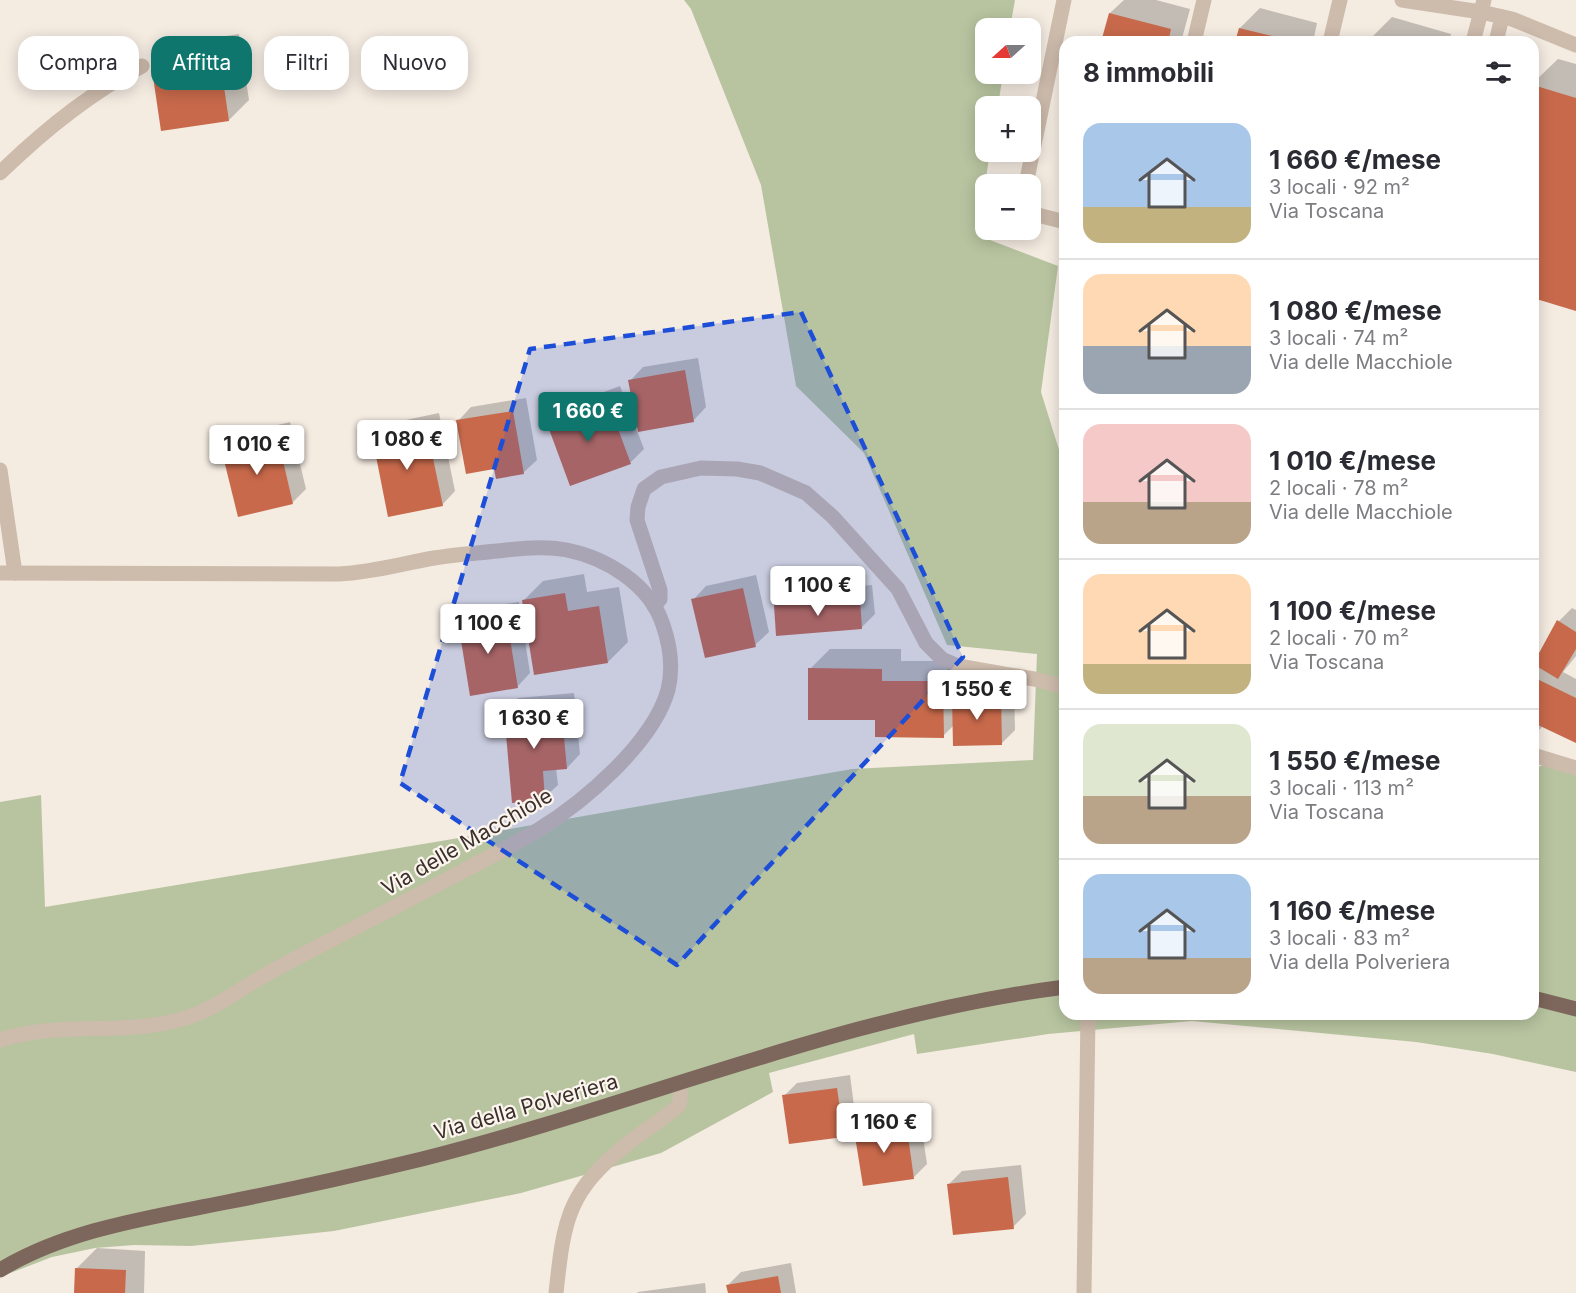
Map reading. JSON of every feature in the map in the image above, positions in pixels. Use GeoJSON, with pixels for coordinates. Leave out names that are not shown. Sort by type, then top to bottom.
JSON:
{"type":"FeatureCollection","features":[{"type":"Feature","properties":{"kind":"main road","name":"Via della Polveriera"},"geometry":{"type":"LineString","coordinates":[[0,1270],[44,1248],[89,1232],[330,1181],[424,1158],[542,1126],[840,1034],[965,1005],[1059,988]]}},
{"type":"Feature","properties":{"kind":"main road"},"geometry":{"type":"LineString","coordinates":[[1539,1000],[1576,1010]]}},
{"type":"Feature","properties":{"kind":"street"},"geometry":{"type":"LineString","coordinates":[[1028,174],[1064,0]]}},
{"type":"Feature","properties":{"kind":"street"},"geometry":{"type":"LineString","coordinates":[[1195,36],[1204,0]]}},
{"type":"Feature","properties":{"kind":"street"},"geometry":{"type":"LineString","coordinates":[[1331,36],[1340,0]]}},
{"type":"Feature","properties":{"kind":"street"},"geometry":{"type":"LineString","coordinates":[[1402,0],[1483,6],[1502,17],[1532,26],[1576,45]]}},
{"type":"Feature","properties":{"kind":"street"},"geometry":{"type":"LineString","coordinates":[[1475,36],[1483,6]]}},
{"type":"Feature","properties":{"kind":"street"},"geometry":{"type":"LineString","coordinates":[[1497,36],[1502,17]]}},
{"type":"Feature","properties":{"kind":"street"},"geometry":{"type":"LineString","coordinates":[[0,173],[77,107],[108,85],[142,66]]}},
{"type":"Feature","properties":{"kind":"street"},"geometry":{"type":"LineString","coordinates":[[1041,216],[1059,220]]}},
{"type":"Feature","properties":{"kind":"street"},"geometry":{"type":"LineString","coordinates":[[654,606],[659,600],[660,590],[639,533],[637,520],[638,507],[644,489],[661,477],[695,469],[746,470],[766,475],[806,493],[834,517],[898,589],[926,643],[942,659],[958,666],[1059,685]]}},
{"type":"Feature","properties":{"kind":"street"},"geometry":{"type":"LineString","coordinates":[[0,470],[7,573]]}},
{"type":"Feature","properties":{"kind":"street","name":"Via delle Macchiole"},"geometry":{"type":"LineString","coordinates":[[0,1040],[56,1029],[147,1026],[172,1022],[196,1014],[218,1004],[274,970],[502,850],[547,825],[590,791],[625,759],[660,709],[667,693],[671,670],[664,626],[654,606],[636,585],[608,565],[578,553],[548,548],[443,556],[382,570],[345,573],[7,573]]}},
{"type":"Feature","properties":{"kind":"street"},"geometry":{"type":"LineString","coordinates":[[1539,757],[1576,768]]}},
{"type":"Feature","properties":{"kind":"street"},"geometry":{"type":"LineString","coordinates":[[1083,1293],[1088,1020]]}},
{"type":"Feature","properties":{"kind":"street"},"geometry":{"type":"LineString","coordinates":[[556,1293],[566,1223],[583,1186],[618,1151],[679,1105],[681,1096],[678,1083]]}},
{"type":"Feature","properties":{"kind":"highlighted area"},"geometry":{"type":"Polygon","coordinates":[[[801,312],[963,657],[677,965],[400,783],[530,349],[801,312]]]}},
{"type":"Feature","properties":{"kind":"green space"},"geometry":{"type":"Polygon","coordinates":[[[684,0],[1015,0],[1012,18],[975,18],[975,84],[1001,84],[1000,96],[975,96],[975,162],[988,162],[987,174],[975,174],[975,240],[990,240],[1058,266],[1041,392],[1059,450],[1059,1020],[1539,1020],[1539,766],[1576,762],[1576,1072],[1493,1054],[1416,1042],[1192,1021],[1048,1034],[917,1054],[914,1034],[769,1073],[773,1092],[661,1153],[521,1193],[334,1231],[191,1246],[134,1245],[95,1248],[52,1257],[0,1277],[0,802],[41,795],[45,907],[852,769],[1033,760],[1037,654],[947,645],[864,453],[796,386],[761,185],[691,9],[684,0]]]}},
{"type":"Feature","properties":{"kind":"building"},"geometry":{"type":"Polygon","coordinates":[[[1109,13],[1171,29],[1169,36],[1103,36],[1109,13]]]}},
{"type":"Feature","properties":{"kind":"building"},"geometry":{"type":"Polygon","coordinates":[[[1239,28],[1272,36],[1237,36],[1239,28]]]}},
{"type":"Feature","properties":{"kind":"building"},"geometry":{"type":"Polygon","coordinates":[[[1539,87],[1576,98],[1576,311],[1539,300],[1539,87]]]}},
{"type":"Feature","properties":{"kind":"building"},"geometry":{"type":"Polygon","coordinates":[[[155,90],[224,90],[229,121],[161,131],[155,90]]]}},
{"type":"Feature","properties":{"kind":"building"},"geometry":{"type":"Polygon","coordinates":[[[685,370],[694,422],[638,432],[628,380],[685,370]]]}},
{"type":"Feature","properties":{"kind":"building"},"geometry":{"type":"Polygon","coordinates":[[[607,399],[631,464],[570,486],[546,421],[607,399]]]}},
{"type":"Feature","properties":{"kind":"building"},"geometry":{"type":"Polygon","coordinates":[[[513,411],[524,474],[496,479],[494,469],[466,474],[456,420],[513,411]]]}},
{"type":"Feature","properties":{"kind":"building"},"geometry":{"type":"Polygon","coordinates":[[[426,425],[443,506],[388,517],[372,436],[426,425]]]}},
{"type":"Feature","properties":{"kind":"building"},"geometry":{"type":"Polygon","coordinates":[[[277,435],[293,504],[238,517],[221,448],[277,435]]]}},
{"type":"Feature","properties":{"kind":"building"},"geometry":{"type":"Polygon","coordinates":[[[743,588],[756,647],[705,658],[691,599],[743,588]]]}},
{"type":"Feature","properties":{"kind":"building"},"geometry":{"type":"Polygon","coordinates":[[[565,593],[568,611],[599,606],[608,663],[534,675],[522,600],[565,593]]]}},
{"type":"Feature","properties":{"kind":"building"},"geometry":{"type":"Polygon","coordinates":[[[860,598],[862,629],[776,636],[774,605],[860,598]]]}},
{"type":"Feature","properties":{"kind":"building"},"geometry":{"type":"Polygon","coordinates":[[[506,614],[518,688],[470,696],[458,622],[506,614]]]}},
{"type":"Feature","properties":{"kind":"building"},"geometry":{"type":"Polygon","coordinates":[[[1557,620],[1576,632],[1576,649],[1558,679],[1539,668],[1539,653],[1557,620]]]}},
{"type":"Feature","properties":{"kind":"building"},"geometry":{"type":"Polygon","coordinates":[[[808,668],[882,669],[882,681],[943,681],[944,738],[875,737],[875,720],[808,720],[808,668]]]}},
{"type":"Feature","properties":{"kind":"building"},"geometry":{"type":"Polygon","coordinates":[[[1539,680],[1576,698],[1576,743],[1539,725],[1539,680]]]}},
{"type":"Feature","properties":{"kind":"building"},"geometry":{"type":"Polygon","coordinates":[[[1001,696],[1002,745],[953,746],[952,697],[1001,696]]]}},
{"type":"Feature","properties":{"kind":"building"},"geometry":{"type":"Polygon","coordinates":[[[561,706],[567,769],[543,771],[545,800],[512,803],[504,711],[561,706]]]}},
{"type":"Feature","properties":{"kind":"building"},"geometry":{"type":"Polygon","coordinates":[[[837,1088],[844,1137],[789,1144],[782,1095],[837,1088]]]}},
{"type":"Feature","properties":{"kind":"building"},"geometry":{"type":"Polygon","coordinates":[[[906,1122],[914,1179],[863,1186],[854,1130],[906,1122]]]}},
{"type":"Feature","properties":{"kind":"building"},"geometry":{"type":"Polygon","coordinates":[[[1008,1177],[1014,1229],[953,1235],[947,1184],[1008,1177]]]}},
{"type":"Feature","properties":{"kind":"building"},"geometry":{"type":"Polygon","coordinates":[[[75,1268],[126,1270],[125,1293],[74,1293],[75,1268]]]}},
{"type":"Feature","properties":{"kind":"building"},"geometry":{"type":"Polygon","coordinates":[[[778,1276],[781,1293],[728,1293],[726,1285],[778,1276]]]}}]}
